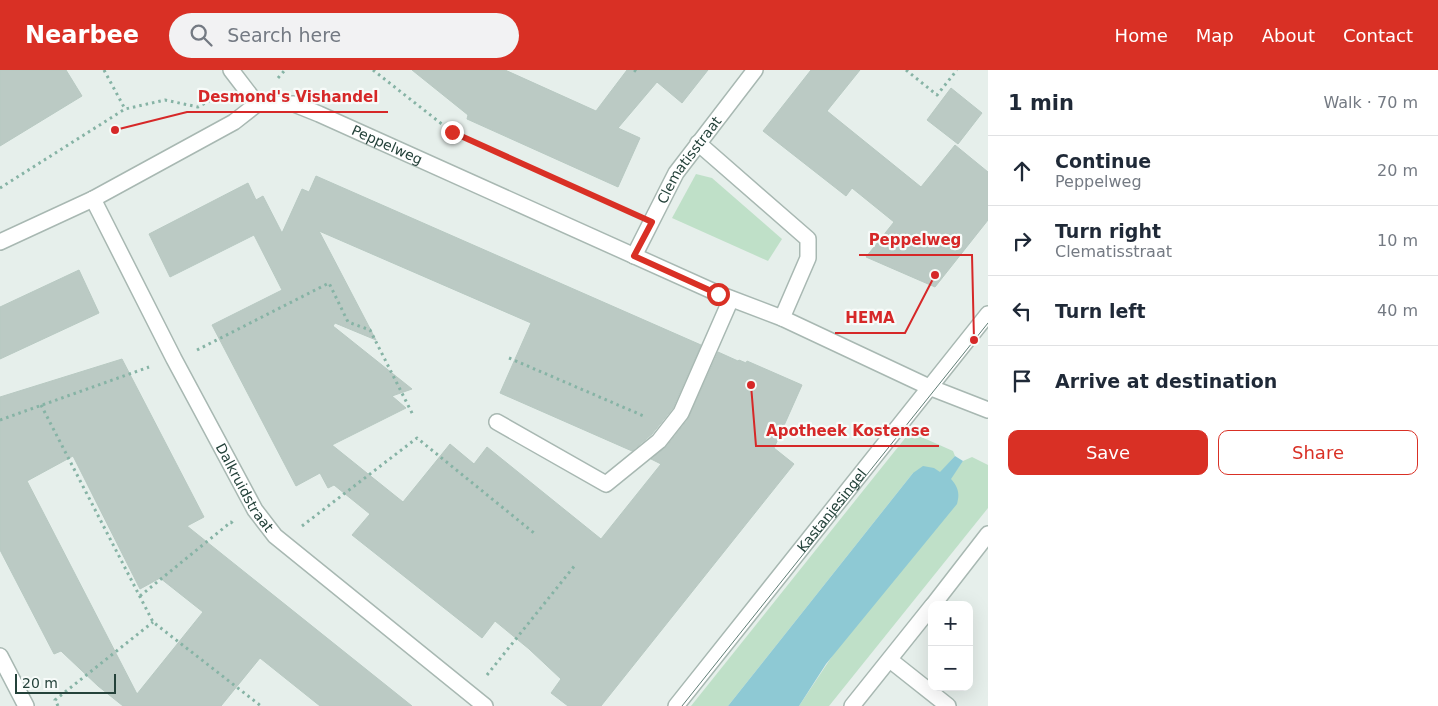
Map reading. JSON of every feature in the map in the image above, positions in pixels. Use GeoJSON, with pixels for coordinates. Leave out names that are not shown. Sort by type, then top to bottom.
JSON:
{"type":"FeatureCollection","features":[{"type":"Feature","properties":{"kind":"street"},"geometry":{"type":"LineString","coordinates":[[0,242],[92,198],[234,122],[257,104],[232,70]]}},
{"type":"Feature","properties":{"kind":"street","name":"Clematisstraat"},"geometry":{"type":"LineString","coordinates":[[634,256],[676,173],[755,70]]}},
{"type":"Feature","properties":{"kind":"street","name":"Peppelweg"},"geometry":{"type":"LineString","coordinates":[[257,104],[294,104],[319,114],[731,299],[782,318],[929,387],[988,410]]}},
{"type":"Feature","properties":{"kind":"street"},"geometry":{"type":"LineString","coordinates":[[698,143],[808,240],[808,258],[782,318]]}},
{"type":"Feature","properties":{"kind":"street","name":"Dalkruidstraat"},"geometry":{"type":"LineString","coordinates":[[92,198],[174,359],[255,510],[275,536],[485,706]]}},
{"type":"Feature","properties":{"kind":"street"},"geometry":{"type":"LineString","coordinates":[[497,422],[606,484],[659,441],[682,413],[731,299]]}},
{"type":"Feature","properties":{"kind":"street","name":"Kastanjesingel"},"geometry":{"type":"LineString","coordinates":[[676,706],[988,314]]}},
{"type":"Feature","properties":{"kind":"street"},"geometry":{"type":"LineString","coordinates":[[936,601],[988,534]]}},
{"type":"Feature","properties":{"kind":"street"},"geometry":{"type":"LineString","coordinates":[[852,706],[928,611]]}},
{"type":"Feature","properties":{"kind":"street"},"geometry":{"type":"LineString","coordinates":[[0,656],[26,706]]}},
{"type":"Feature","properties":{"kind":"street"},"geometry":{"type":"LineString","coordinates":[[890,660],[948,706]]}},
{"type":"Feature","properties":{"kind":"path"},"geometry":{"type":"LineString","coordinates":[[104,70],[125,109]]}},
{"type":"Feature","properties":{"kind":"path"},"geometry":{"type":"LineString","coordinates":[[373,70],[452,132],[652,222]]}},
{"type":"Feature","properties":{"kind":"path"},"geometry":{"type":"LineString","coordinates":[[906,70],[937,95],[958,70]]}},
{"type":"Feature","properties":{"kind":"path"},"geometry":{"type":"LineString","coordinates":[[0,188],[125,109],[165,100],[198,107],[242,83]]}},
{"type":"Feature","properties":{"kind":"path"},"geometry":{"type":"LineString","coordinates":[[0,420],[187,355],[329,283],[348,322],[370,330],[413,415]]}},
{"type":"Feature","properties":{"kind":"path"},"geometry":{"type":"LineString","coordinates":[[509,358],[654,420]]}},
{"type":"Feature","properties":{"kind":"path"},"geometry":{"type":"LineString","coordinates":[[41,405],[154,622],[261,706]]}},
{"type":"Feature","properties":{"kind":"path"},"geometry":{"type":"LineString","coordinates":[[275,536],[301,527],[417,438],[534,532]]}},
{"type":"Feature","properties":{"kind":"path"},"geometry":{"type":"LineString","coordinates":[[140,596],[231,522],[237,528]]}},
{"type":"Feature","properties":{"kind":"path"},"geometry":{"type":"LineString","coordinates":[[471,694],[576,564]]}},
{"type":"Feature","properties":{"kind":"path"},"geometry":{"type":"LineString","coordinates":[[58,706],[55,700],[154,622]]}},
{"type":"Feature","properties":{"kind":"green space"},"geometry":{"type":"Polygon","coordinates":[[[696,174],[712,178],[782,239],[768,261],[672,218],[696,174]]]}},
{"type":"Feature","properties":{"kind":"green space"},"geometry":{"type":"Polygon","coordinates":[[[910,432],[953,451],[955,456],[940,473],[913,473],[728,706],[691,706],[910,432]]]}},
{"type":"Feature","properties":{"kind":"green space"},"geometry":{"type":"Polygon","coordinates":[[[972,457],[988,465],[988,508],[829,706],[799,706],[950,479],[963,461],[972,457]]]}},
{"type":"Feature","properties":{"kind":"water"},"geometry":{"type":"Polygon","coordinates":[[[955,456],[963,461],[951,479],[958,490],[957,504],[826,664],[799,706],[728,706],[913,473],[923,466],[934,468],[940,472],[955,456]]]}},
{"type":"Feature","properties":{"kind":"building"},"geometry":{"type":"Polygon","coordinates":[[[0,70],[66,70],[82,96],[0,146],[0,70]]]}},
{"type":"Feature","properties":{"kind":"building"},"geometry":{"type":"Polygon","coordinates":[[[412,70],[505,70],[596,111],[627,70],[708,70],[682,103],[657,82],[618,128],[640,138],[618,187],[467,119],[468,115],[412,70]]]}},
{"type":"Feature","properties":{"kind":"building"},"geometry":{"type":"Polygon","coordinates":[[[811,70],[860,70],[827,111],[921,187],[955,145],[988,172],[988,220],[935,287],[866,257],[894,222],[852,188],[846,196],[763,131],[811,70]]]}},
{"type":"Feature","properties":{"kind":"building"},"geometry":{"type":"Polygon","coordinates":[[[951,88],[982,113],[958,144],[927,120],[951,88]]]}},
{"type":"Feature","properties":{"kind":"building"},"geometry":{"type":"Polygon","coordinates":[[[316,176],[701,345],[673,408],[652,434],[632,451],[500,393],[531,323],[319,231],[376,340],[335,323],[333,326],[412,389],[392,396],[406,408],[332,445],[403,502],[450,444],[474,464],[487,447],[601,539],[661,464],[651,459],[666,447],[688,419],[718,352],[738,361],[746,363],[747,361],[802,385],[774,448],[794,464],[601,706],[568,706],[551,693],[561,679],[495,621],[482,638],[352,535],[370,514],[334,485],[328,488],[320,473],[296,486],[212,325],[282,290],[254,235],[170,277],[149,234],[248,183],[256,200],[263,196],[282,233],[302,189],[309,192],[316,176]]]}},
{"type":"Feature","properties":{"kind":"building"},"geometry":{"type":"Polygon","coordinates":[[[79,270],[99,313],[0,359],[0,307],[79,270]]]}},
{"type":"Feature","properties":{"kind":"building"},"geometry":{"type":"Polygon","coordinates":[[[122,359],[204,517],[187,526],[412,706],[320,706],[260,658],[221,706],[123,706],[98,686],[61,651],[54,654],[0,550],[0,397],[122,359]],[[73,456],[27,481],[137,694],[203,612],[160,578],[140,589],[73,456]]]}},
{"type":"Feature","properties":{"kind":"tram line"},"geometry":{"type":"LineString","coordinates":[[682,706],[988,323]]}},
{"type":"Feature","properties":{"kind":"place","name":"Desmond's Vishandel"},"geometry":{"type":"Point","coordinates":[115,130]}},
{"type":"Feature","properties":{"kind":"place","name":"HEMA"},"geometry":{"type":"Point","coordinates":[935,275]}},
{"type":"Feature","properties":{"kind":"place","name":"Peppelweg"},"geometry":{"type":"Point","coordinates":[974,340]}},
{"type":"Feature","properties":{"kind":"place","name":"Apotheek Kostense"},"geometry":{"type":"Point","coordinates":[751,385]}},
{"type":"Feature","properties":{"kind":"route"},"geometry":{"type":"LineString","coordinates":[[452,132],[652,222],[634,256],[718,294]]}}]}
